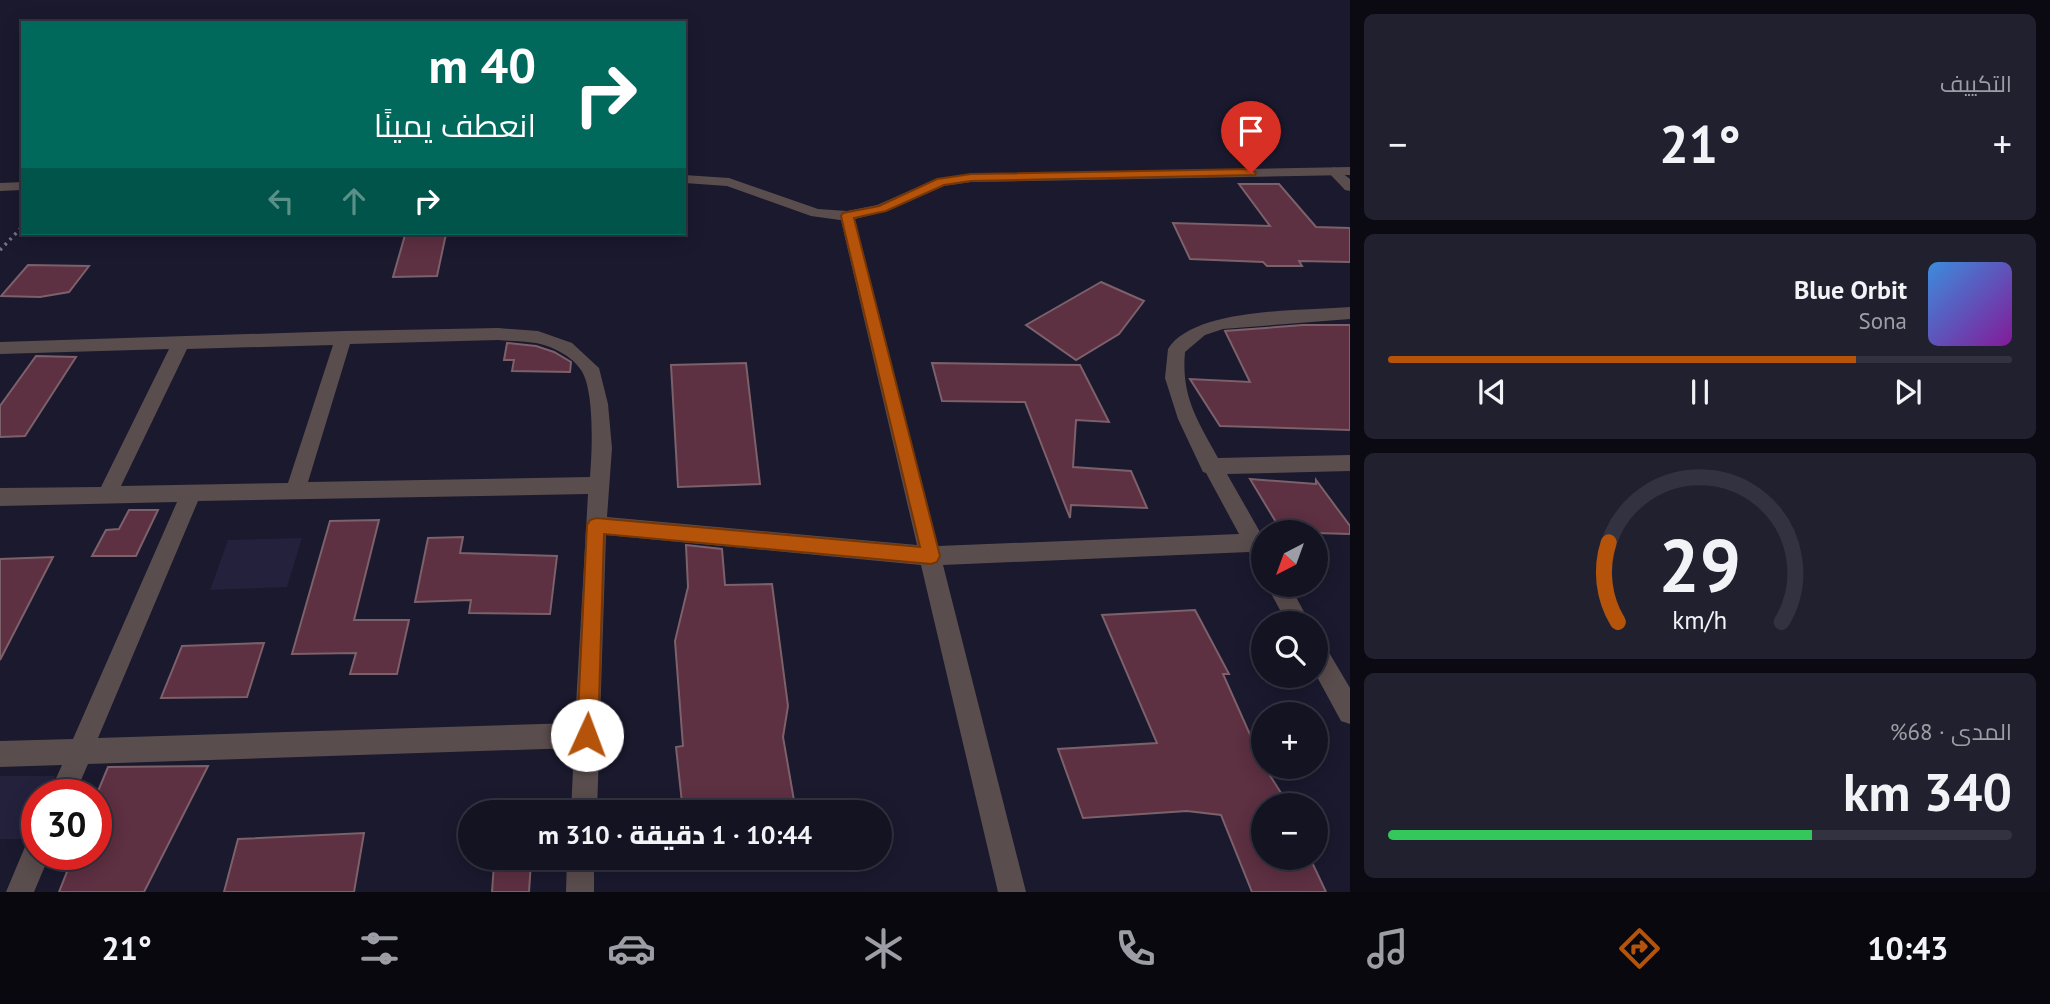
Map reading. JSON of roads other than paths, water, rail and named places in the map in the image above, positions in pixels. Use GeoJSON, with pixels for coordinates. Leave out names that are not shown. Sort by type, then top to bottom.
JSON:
{"type":"FeatureCollection","features":[{"type":"Feature","properties":{"kind":"street"},"geometry":{"type":"LineString","coordinates":[[1334,171],[1350,187]]}},
{"type":"Feature","properties":{"kind":"street"},"geometry":{"type":"LineString","coordinates":[[686,179],[729,182],[816,213],[848,216],[882,208],[941,182],[971,178],[1350,171]]}},
{"type":"Feature","properties":{"kind":"street"},"geometry":{"type":"LineString","coordinates":[[0,187],[21,186]]}},
{"type":"Feature","properties":{"kind":"street"},"geometry":{"type":"LineString","coordinates":[[848,216],[1012,892]]}},
{"type":"Feature","properties":{"kind":"street"},"geometry":{"type":"LineString","coordinates":[[1251,538],[1187,419],[1174,378],[1177,349],[1199,331],[1222,323],[1350,313]]}},
{"type":"Feature","properties":{"kind":"street"},"geometry":{"type":"LineString","coordinates":[[0,348],[498,334],[538,337],[566,347],[590,368],[599,404],[602,448],[596,525],[584,800]]}},
{"type":"Feature","properties":{"kind":"street"},"geometry":{"type":"LineString","coordinates":[[295,491],[344,337]]}},
{"type":"Feature","properties":{"kind":"street"},"geometry":{"type":"LineString","coordinates":[[107,494],[181,343]]}},
{"type":"Feature","properties":{"kind":"street"},"geometry":{"type":"LineString","coordinates":[[1210,466],[1350,463]]}},
{"type":"Feature","properties":{"kind":"street"},"geometry":{"type":"LineString","coordinates":[[0,497],[600,485]]}},
{"type":"Feature","properties":{"kind":"street"},"geometry":{"type":"LineString","coordinates":[[68,779],[191,493]]}},
{"type":"Feature","properties":{"kind":"street"},"geometry":{"type":"LineString","coordinates":[[596,525],[931,556],[1251,552]]}},
{"type":"Feature","properties":{"kind":"street"},"geometry":{"type":"LineString","coordinates":[[1328,671],[1347,702]]}},
{"type":"Feature","properties":{"kind":"street"},"geometry":{"type":"LineString","coordinates":[[0,754],[587,735]]}},
{"type":"Feature","properties":{"kind":"street"},"geometry":{"type":"LineString","coordinates":[[20,892],[29,870]]}},
{"type":"Feature","properties":{"kind":"street"},"geometry":{"type":"LineString","coordinates":[[580,892],[581,870]]}}]}
